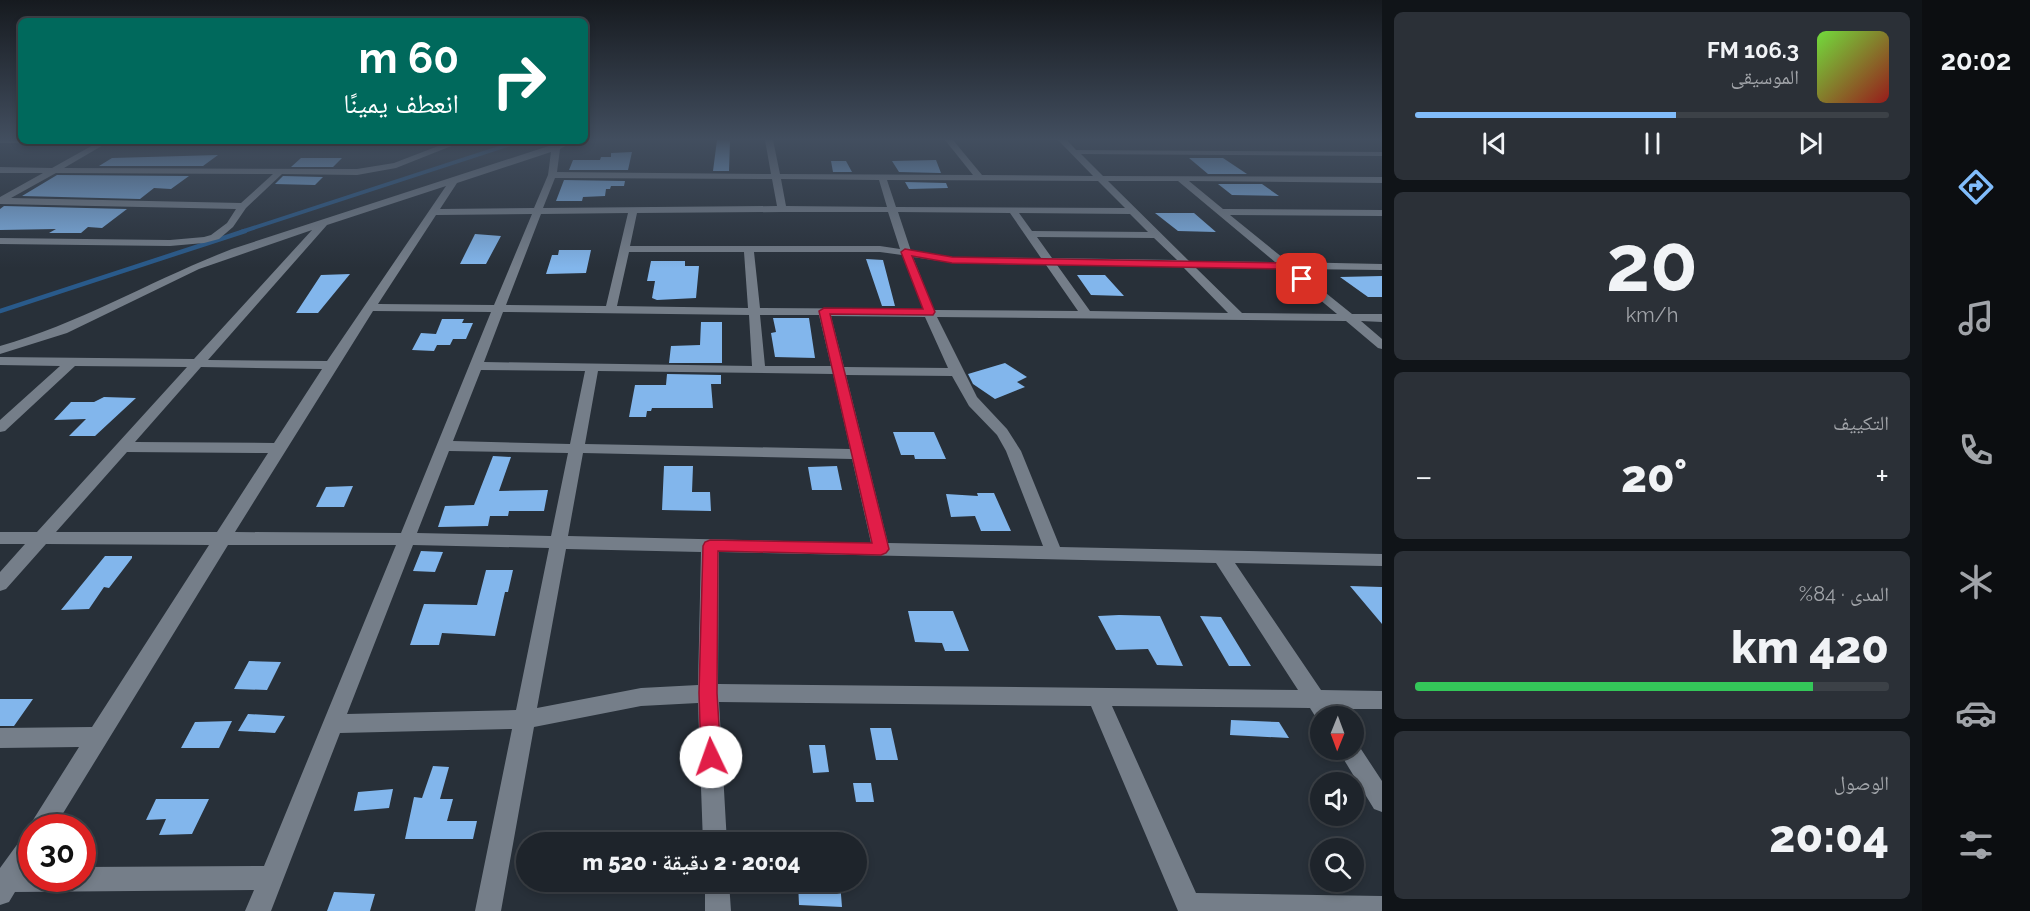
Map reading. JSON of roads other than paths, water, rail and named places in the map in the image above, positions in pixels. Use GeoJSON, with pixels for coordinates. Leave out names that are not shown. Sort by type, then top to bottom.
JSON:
{"type":"FeatureCollection","features":[{"type":"Feature","properties":{"kind":"street"},"geometry":{"type":"LineString","coordinates":[[0,201],[32,183]]}},
{"type":"Feature","properties":{"kind":"street"},"geometry":{"type":"LineString","coordinates":[[0,241],[188,243],[204,240],[222,232],[243,206],[269,183]]}},
{"type":"Feature","properties":{"kind":"street"},"geometry":{"type":"LineString","coordinates":[[0,350],[42,338],[92,318],[195,267],[269,239],[449,183]]}},
{"type":"Feature","properties":{"kind":"street"},"geometry":{"type":"LineString","coordinates":[[50,814],[331,365],[453,183]]}},
{"type":"Feature","properties":{"kind":"street"},"geometry":{"type":"LineString","coordinates":[[258,911],[549,183]]}},
{"type":"Feature","properties":{"kind":"street"},"geometry":{"type":"LineString","coordinates":[[776,183],[782,209]]}},
{"type":"Feature","properties":{"kind":"street"},"geometry":{"type":"LineString","coordinates":[[884,183],[905,252],[930,312],[971,399],[997,425],[1014,452],[1054,552]]}},
{"type":"Feature","properties":{"kind":"street"},"geometry":{"type":"LineString","coordinates":[[1105,183],[1238,316]]}},
{"type":"Feature","properties":{"kind":"street"},"geometry":{"type":"LineString","coordinates":[[1185,183],[1382,345]]}},
{"type":"Feature","properties":{"kind":"street"},"geometry":{"type":"LineString","coordinates":[[0,201],[243,206]]}},
{"type":"Feature","properties":{"kind":"street"},"geometry":{"type":"LineString","coordinates":[[433,212],[782,209],[1133,211]]}},
{"type":"Feature","properties":{"kind":"street"},"geometry":{"type":"LineString","coordinates":[[611,309],[633,210]]}},
{"type":"Feature","properties":{"kind":"street"},"geometry":{"type":"LineString","coordinates":[[1013,211],[1086,314]]}},
{"type":"Feature","properties":{"kind":"street"},"geometry":{"type":"LineString","coordinates":[[1221,212],[1382,213]]}},
{"type":"Feature","properties":{"kind":"street"},"geometry":{"type":"LineString","coordinates":[[0,584],[324,222]]}},
{"type":"Feature","properties":{"kind":"street"},"geometry":{"type":"LineString","coordinates":[[1030,234],[1155,234]]}},
{"type":"Feature","properties":{"kind":"street"},"geometry":{"type":"LineString","coordinates":[[625,249],[880,249],[952,260],[1382,267]]}},
{"type":"Feature","properties":{"kind":"street"},"geometry":{"type":"LineString","coordinates":[[749,249],[756,310],[759,370]]}},
{"type":"Feature","properties":{"kind":"street"},"geometry":{"type":"LineString","coordinates":[[369,306],[1382,318]]}},
{"type":"Feature","properties":{"kind":"street"},"geometry":{"type":"LineString","coordinates":[[824,311],[881,549]]}},
{"type":"Feature","properties":{"kind":"street"},"geometry":{"type":"LineString","coordinates":[[0,361],[331,365]]}},
{"type":"Feature","properties":{"kind":"street"},"geometry":{"type":"LineString","coordinates":[[0,428],[72,362]]}},
{"type":"Feature","properties":{"kind":"street"},"geometry":{"type":"LineString","coordinates":[[476,366],[958,372]]}},
{"type":"Feature","properties":{"kind":"street"},"geometry":{"type":"LineString","coordinates":[[488,911],[527,719],[592,368]]}},
{"type":"Feature","properties":{"kind":"street"},"geometry":{"type":"LineString","coordinates":[[444,446],[859,454]]}},
{"type":"Feature","properties":{"kind":"street"},"geometry":{"type":"LineString","coordinates":[[123,447],[278,448]]}},
{"type":"Feature","properties":{"kind":"street"},"geometry":{"type":"LineString","coordinates":[[0,538],[406,539],[1382,560]]}},
{"type":"Feature","properties":{"kind":"street"},"geometry":{"type":"LineString","coordinates":[[710,546],[708,693],[714,832]]}},
{"type":"Feature","properties":{"kind":"street"},"geometry":{"type":"LineString","coordinates":[[1221,556],[1320,706]]}},
{"type":"Feature","properties":{"kind":"street"},"geometry":{"type":"LineString","coordinates":[[333,724],[527,719],[641,697],[708,693],[1382,700]]}},
{"type":"Feature","properties":{"kind":"street"},"geometry":{"type":"LineString","coordinates":[[1097,696],[1190,908],[1382,909]]}},
{"type":"Feature","properties":{"kind":"street"},"geometry":{"type":"LineString","coordinates":[[0,738],[97,737]]}},
{"type":"Feature","properties":{"kind":"street"},"geometry":{"type":"LineString","coordinates":[[1355,760],[1382,801]]}},
{"type":"Feature","properties":{"kind":"street"},"geometry":{"type":"LineString","coordinates":[[3,884],[18,863]]}},
{"type":"Feature","properties":{"kind":"street"},"geometry":{"type":"LineString","coordinates":[[3,884],[272,878]]}},
{"type":"Feature","properties":{"kind":"street"},"geometry":{"type":"LineString","coordinates":[[717,892],[718,911]]}},
{"type":"Feature","properties":{"kind":"waterway"},"geometry":{"type":"LineString","coordinates":[[241,232],[393,183]]}},
{"type":"Feature","properties":{"kind":"waterway"},"geometry":{"type":"LineString","coordinates":[[0,311],[245,231]]}}]}
